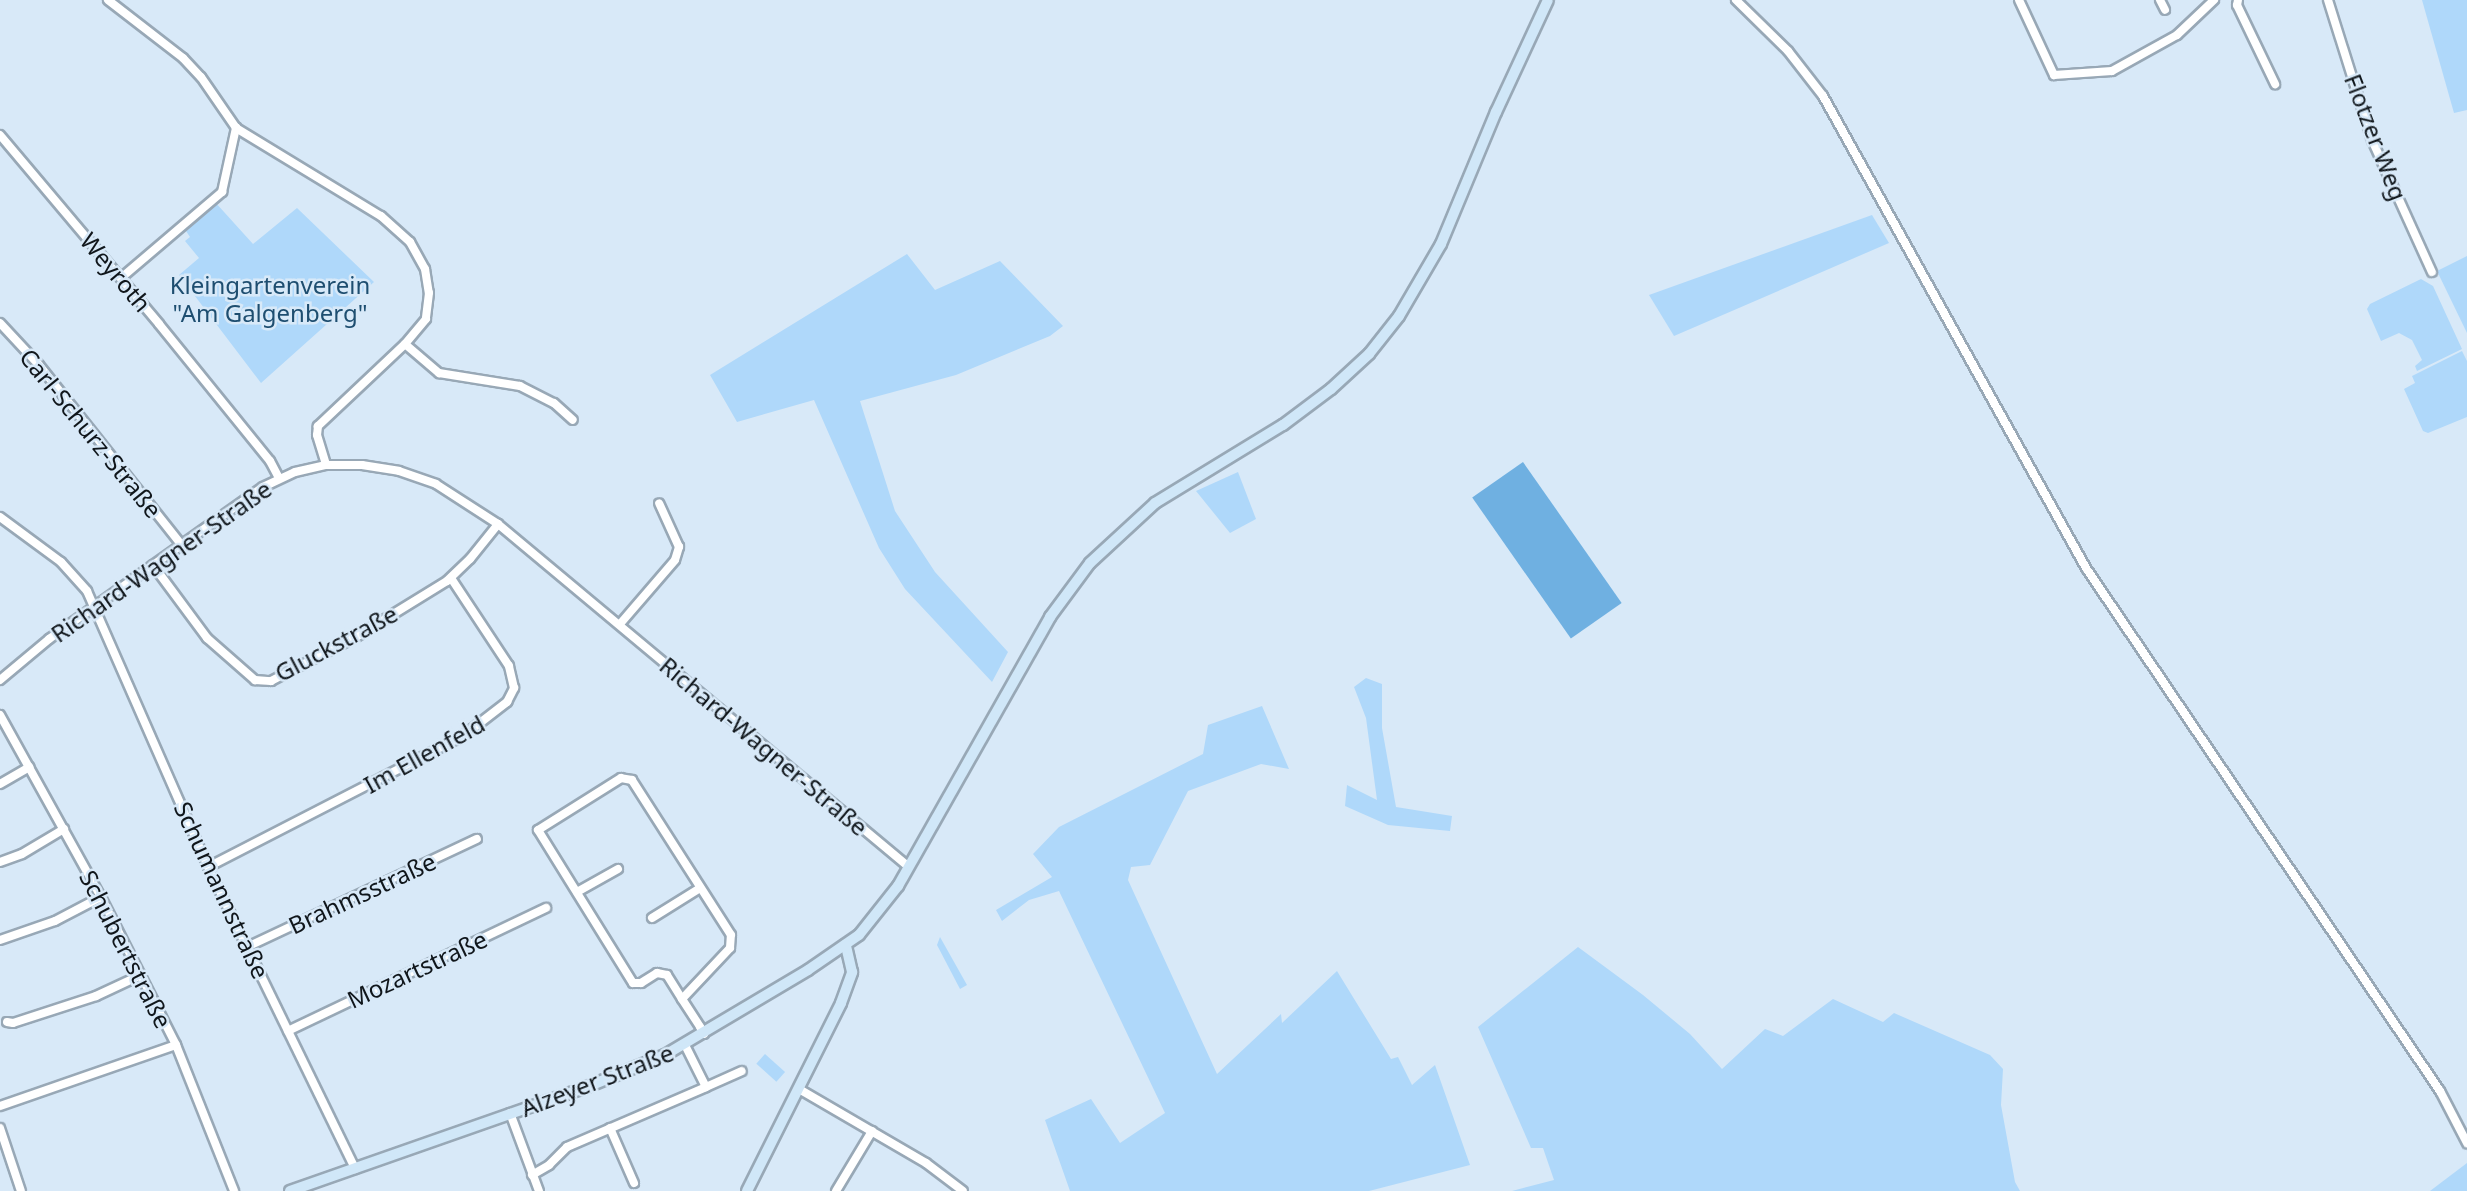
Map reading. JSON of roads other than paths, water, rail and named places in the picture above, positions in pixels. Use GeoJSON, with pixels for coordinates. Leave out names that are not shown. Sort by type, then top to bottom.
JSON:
{"type":"FeatureCollection","features":[{"type":"Feature","properties":{"kind":"main road","name":"Alzeyer Straße"},"geometry":{"type":"LineString","coordinates":[[290,1191],[606,1081],[685,1045],[827,958],[846,945],[877,916],[909,867],[1050,617],[1090,563],[1155,503],[1283,425],[1331,389],[1369,354],[1399,316],[1441,244],[1496,111],[1548,0]]}},
{"type":"Feature","properties":{"kind":"main road"},"geometry":{"type":"LineString","coordinates":[[747,1191],[799,1089],[849,981],[852,968],[846,945]]}},
{"type":"Feature","properties":{"kind":"main road"},"geometry":{"type":"LineString","coordinates":[[827,958],[843,962],[849,981]]}},
{"type":"Feature","properties":{"kind":"street"},"geometry":{"type":"LineString","coordinates":[[108,0],[183,58],[201,77],[236,128],[381,216],[410,242],[425,269],[429,293],[426,319],[405,344],[318,426],[317,435],[326,465]]}},
{"type":"Feature","properties":{"kind":"street"},"geometry":{"type":"LineString","coordinates":[[1736,0],[1788,51],[1823,96],[2086,568],[2440,1091],[2467,1143]]}},
{"type":"Feature","properties":{"kind":"street"},"geometry":{"type":"LineString","coordinates":[[2019,0],[2054,75],[2112,71],[2177,35],[2214,0]]}},
{"type":"Feature","properties":{"kind":"street"},"geometry":{"type":"LineString","coordinates":[[2160,0],[2165,10]]}},
{"type":"Feature","properties":{"kind":"street"},"geometry":{"type":"LineString","coordinates":[[2238,0],[2236,5],[2275,85]]}},
{"type":"Feature","properties":{"kind":"street","name":"Flotzer Weg"},"geometry":{"type":"LineString","coordinates":[[2328,0],[2372,140],[2432,272]]}},
{"type":"Feature","properties":{"kind":"street"},"geometry":{"type":"LineString","coordinates":[[121,278],[222,192],[236,128]]}},
{"type":"Feature","properties":{"kind":"street","name":"Weyroth"},"geometry":{"type":"LineString","coordinates":[[0,135],[270,461],[279,478]]}},
{"type":"Feature","properties":{"kind":"street","name":"Carl-Schurz-Straße"},"geometry":{"type":"LineString","coordinates":[[0,323],[39,365],[181,544]]}},
{"type":"Feature","properties":{"kind":"street"},"geometry":{"type":"LineString","coordinates":[[405,344],[439,373],[520,386],[554,403],[573,420]]}},
{"type":"Feature","properties":{"kind":"street","name":"Richard-Wagner-Straße"},"geometry":{"type":"LineString","coordinates":[[0,680],[41,646],[249,494],[279,478],[326,465],[372,467],[417,477],[454,494],[498,524],[909,867]]}},
{"type":"Feature","properties":{"kind":"street"},"geometry":{"type":"LineString","coordinates":[[620,624],[675,560],[679,547],[659,503]]}},
{"type":"Feature","properties":{"kind":"street","name":"Schumannstraße"},"geometry":{"type":"LineString","coordinates":[[0,517],[61,562],[87,591],[208,867],[355,1169]]}},
{"type":"Feature","properties":{"kind":"street","name":"Gluckstraße"},"geometry":{"type":"LineString","coordinates":[[153,565],[207,638],[255,680],[271,681],[356,637],[451,578],[498,524]]}},
{"type":"Feature","properties":{"kind":"street","name":"Im Ellenfeld"},"geometry":{"type":"LineString","coordinates":[[208,867],[463,736],[507,702],[514,688],[509,666],[451,578]]}},
{"type":"Feature","properties":{"kind":"street","name":"Schubertstraße"},"geometry":{"type":"LineString","coordinates":[[0,716],[101,897],[176,1045],[234,1191]]}},
{"type":"Feature","properties":{"kind":"street"},"geometry":{"type":"LineString","coordinates":[[0,784],[30,767]]}},
{"type":"Feature","properties":{"kind":"street"},"geometry":{"type":"LineString","coordinates":[[682,999],[732,942],[731,935],[632,780],[627,777],[538,830],[633,983],[641,983],[662,973],[704,1034]]}},
{"type":"Feature","properties":{"kind":"street"},"geometry":{"type":"LineString","coordinates":[[0,862],[22,854],[64,829]]}},
{"type":"Feature","properties":{"kind":"street","name":"Brahmsstraße"},"geometry":{"type":"LineString","coordinates":[[247,947],[477,839]]}},
{"type":"Feature","properties":{"kind":"street"},"geometry":{"type":"LineString","coordinates":[[577,892],[618,869]]}},
{"type":"Feature","properties":{"kind":"street"},"geometry":{"type":"LineString","coordinates":[[652,918],[700,888]]}},
{"type":"Feature","properties":{"kind":"street"},"geometry":{"type":"LineString","coordinates":[[0,940],[55,922],[101,897]]}},
{"type":"Feature","properties":{"kind":"street","name":"Mozartstraße"},"geometry":{"type":"LineString","coordinates":[[288,1031],[545,908]]}},
{"type":"Feature","properties":{"kind":"street"},"geometry":{"type":"LineString","coordinates":[[7,1021],[13,1023],[96,996],[141,975]]}},
{"type":"Feature","properties":{"kind":"street"},"geometry":{"type":"LineString","coordinates":[[0,1106],[176,1045]]}},
{"type":"Feature","properties":{"kind":"street"},"geometry":{"type":"LineString","coordinates":[[685,1045],[706,1087]]}},
{"type":"Feature","properties":{"kind":"street"},"geometry":{"type":"LineString","coordinates":[[532,1175],[549,1165],[567,1147],[742,1071]]}},
{"type":"Feature","properties":{"kind":"street"},"geometry":{"type":"LineString","coordinates":[[799,1089],[926,1163],[964,1191]]}},
{"type":"Feature","properties":{"kind":"street"},"geometry":{"type":"LineString","coordinates":[[510,1113],[539,1191]]}},
{"type":"Feature","properties":{"kind":"street"},"geometry":{"type":"LineString","coordinates":[[610,1128],[634,1183]]}},
{"type":"Feature","properties":{"kind":"street"},"geometry":{"type":"LineString","coordinates":[[0,1129],[22,1191]]}},
{"type":"Feature","properties":{"kind":"street"},"geometry":{"type":"LineString","coordinates":[[836,1191],[872,1130]]}},
{"type":"Feature","properties":{"kind":"park label","name":"Kleingartenverein \"Am Galgenberg\""},"geometry":{"type":"Point","coordinates":[270,299]}}]}
